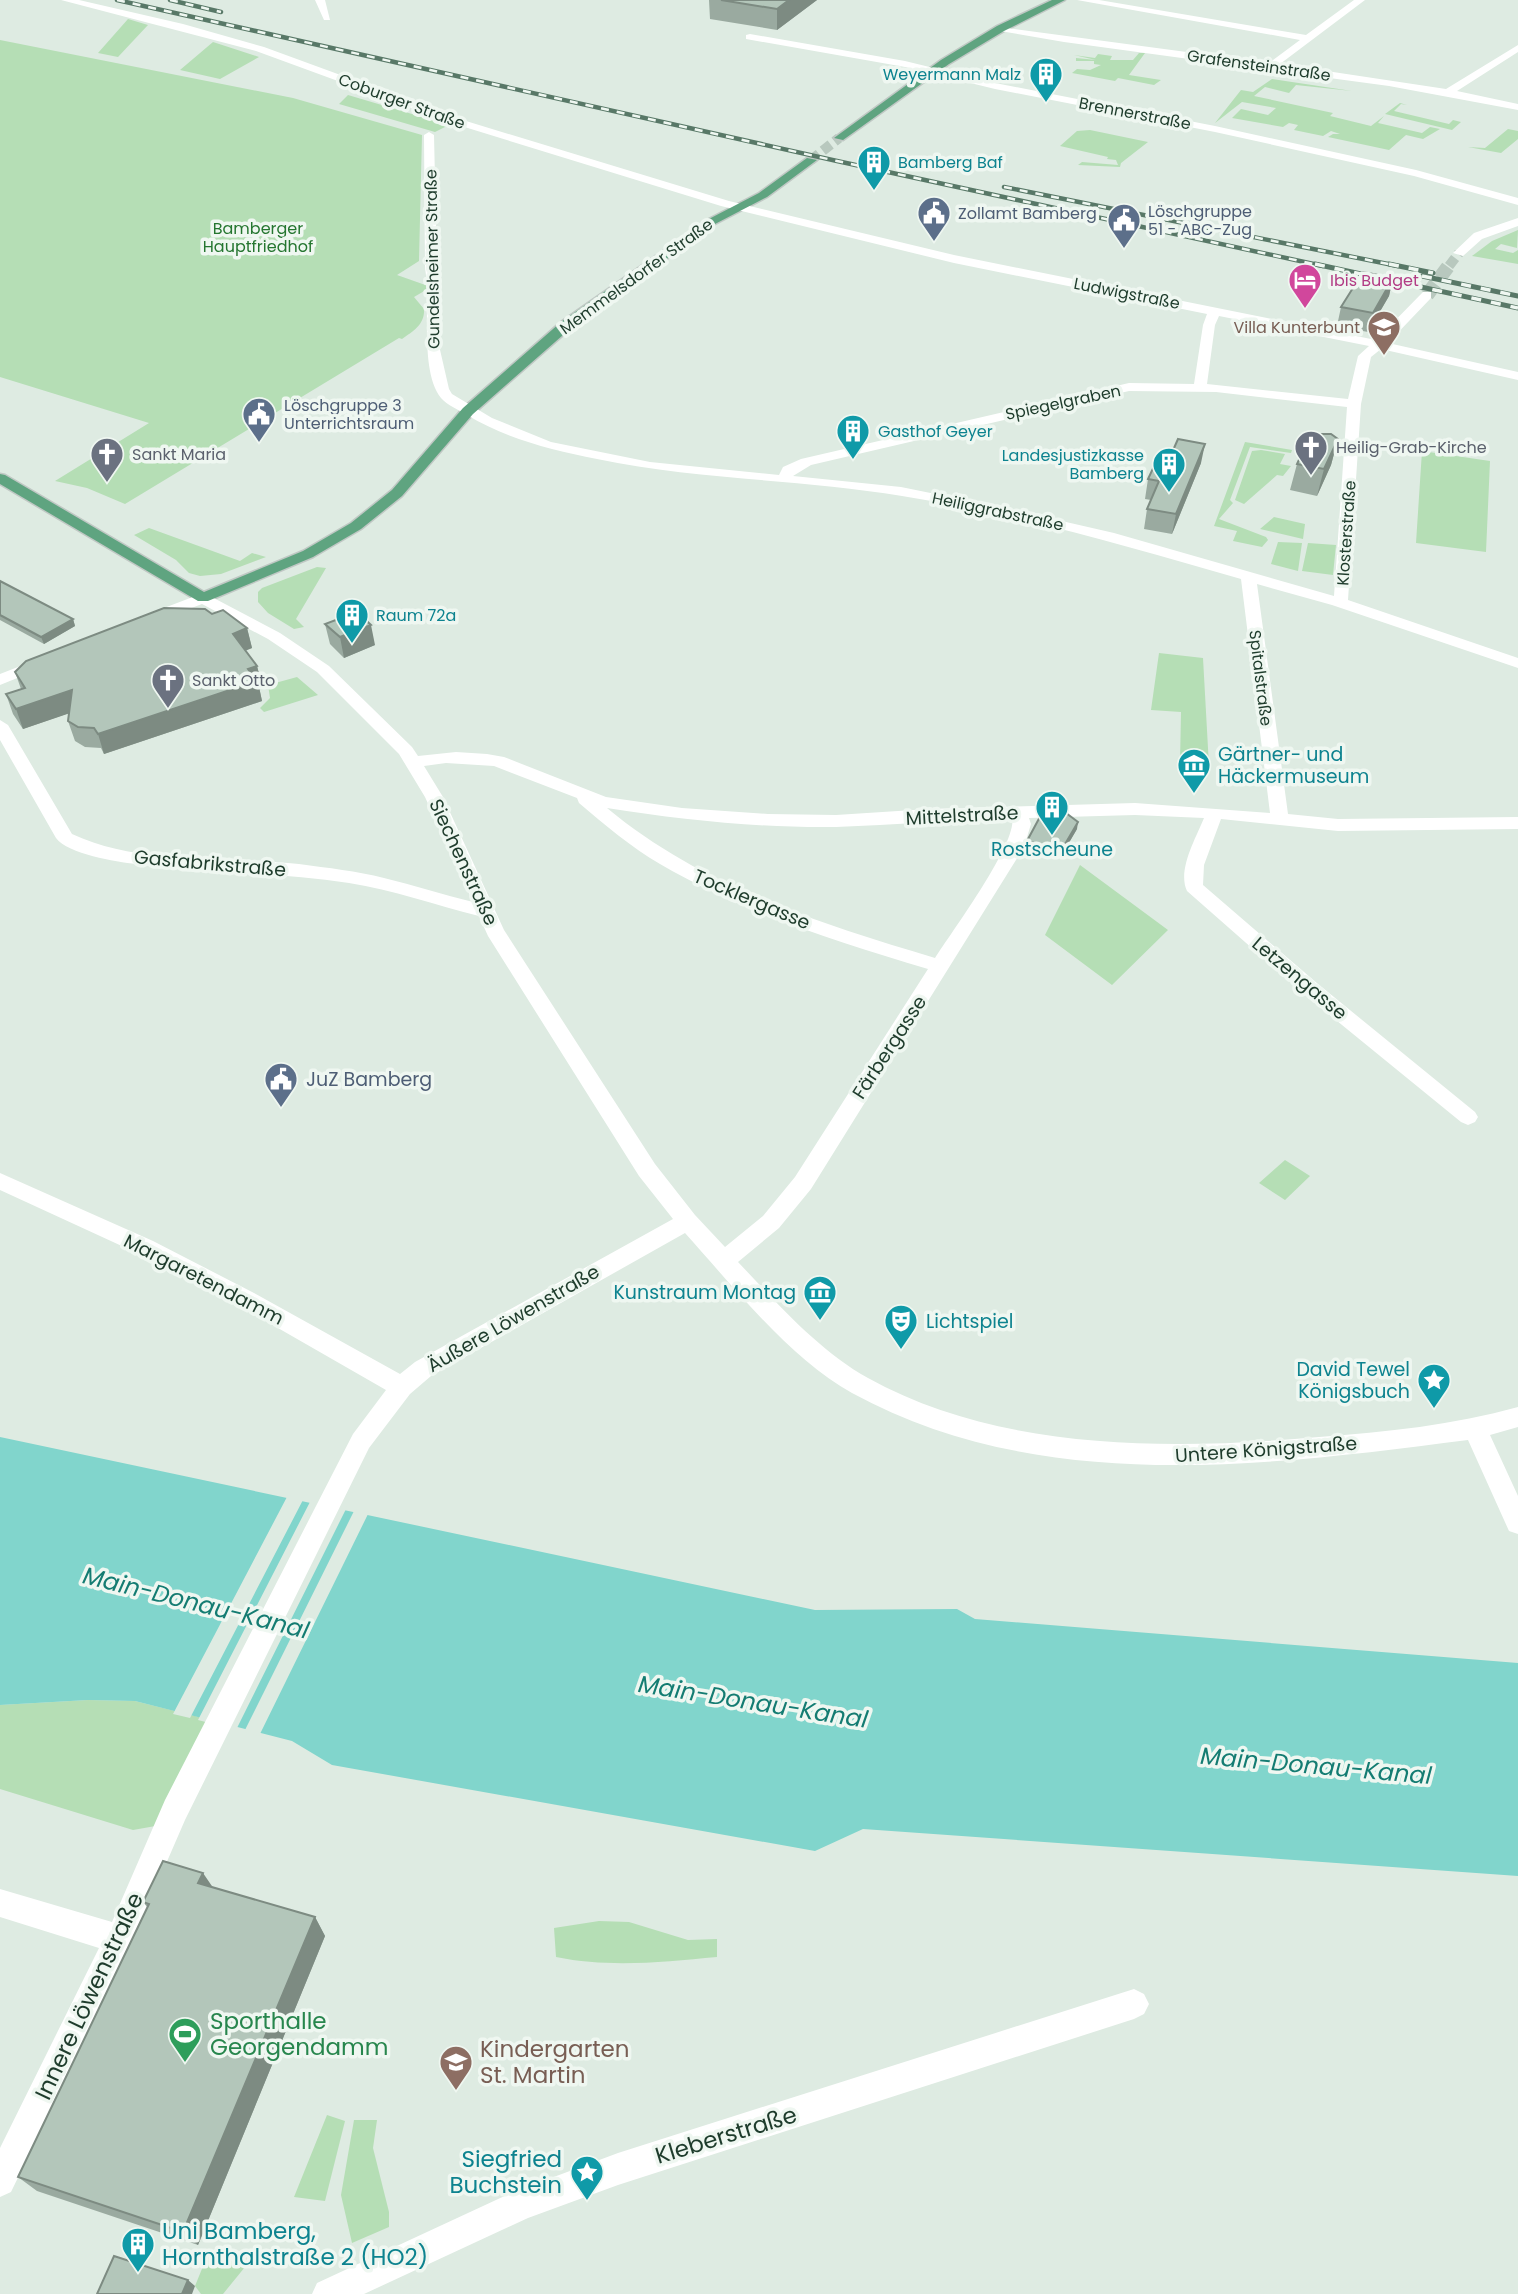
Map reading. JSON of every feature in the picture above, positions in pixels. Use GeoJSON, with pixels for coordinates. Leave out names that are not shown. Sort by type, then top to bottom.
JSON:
{"type":"FeatureCollection","features":[{"type":"Feature","properties":{"kind":"main road"},"geometry":{"type":"LineString","coordinates":[[839,138],[929,70],[999,30],[1060,0]]}},
{"type":"Feature","properties":{"kind":"main road","name":"Memmelsdorfer Straße"},"geometry":{"type":"LineString","coordinates":[[203,598],[308,554],[360,524],[397,493],[468,411],[584,310],[711,222],[763,195],[811,160]]}},
{"type":"Feature","properties":{"kind":"main road","name":"Siechenstraße"},"geometry":{"type":"LineString","coordinates":[[0,478],[203,598]]}},
{"type":"Feature","properties":{"kind":"street","name":"Coburger Straße"},"geometry":{"type":"LineString","coordinates":[[66,0],[170,23],[247,46],[462,123],[737,207]]}},
{"type":"Feature","properties":{"kind":"street"},"geometry":{"type":"LineString","coordinates":[[320,0],[327,18]]}},
{"type":"Feature","properties":{"kind":"street"},"geometry":{"type":"LineString","coordinates":[[1082,0],[1255,27],[1306,38]]}},
{"type":"Feature","properties":{"kind":"street"},"geometry":{"type":"LineString","coordinates":[[1343,2],[1357,2]]}},
{"type":"Feature","properties":{"kind":"street"},"geometry":{"type":"LineString","coordinates":[[1271,66],[1357,2]]}},
{"type":"Feature","properties":{"kind":"street","name":"Grafensteinstraße"},"geometry":{"type":"LineString","coordinates":[[999,30],[1449,92],[1518,107]]}},
{"type":"Feature","properties":{"kind":"street","name":"Brennerstraße"},"geometry":{"type":"LineString","coordinates":[[750,37],[929,70],[1387,166],[1518,202]]}},
{"type":"Feature","properties":{"kind":"street"},"geometry":{"type":"LineString","coordinates":[[1449,92],[1518,48]]}},
{"type":"Feature","properties":{"kind":"street","name":"Gundelsheimer Straße"},"geometry":{"type":"LineString","coordinates":[[429,135],[431,268],[434,285],[432,341],[442,390],[449,400],[468,411]]}},
{"type":"Feature","properties":{"kind":"street","name":"Ludwigstraße"},"geometry":{"type":"LineString","coordinates":[[737,207],[954,259],[1377,344],[1518,376]]}},
{"type":"Feature","properties":{"kind":"street"},"geometry":{"type":"LineString","coordinates":[[1459,253],[1478,236],[1518,222]]}},
{"type":"Feature","properties":{"kind":"street","name":"Klosterstraße"},"geometry":{"type":"LineString","coordinates":[[1338,603],[1342,597],[1354,404],[1365,355],[1392,333],[1427,295]]}},
{"type":"Feature","properties":{"kind":"street"},"geometry":{"type":"LineString","coordinates":[[1200,387],[1209,325],[1215,311]]}},
{"type":"Feature","properties":{"kind":"street","name":"Spiegelgraben"},"geometry":{"type":"LineString","coordinates":[[784,479],[788,470],[806,462],[1110,390],[1155,386],[1200,387],[1354,404]]}},
{"type":"Feature","properties":{"kind":"street","name":"Heiliggrabstraße"},"geometry":{"type":"LineString","coordinates":[[468,411],[547,444],[573,451],[658,467],[894,490],[1097,533],[1338,603],[1518,663]]}},
{"type":"Feature","properties":{"kind":"street","name":"Spitalstraße"},"geometry":{"type":"LineString","coordinates":[[1249,578],[1280,819]]}},
{"type":"Feature","properties":{"kind":"street"},"geometry":{"type":"LineString","coordinates":[[137,624],[203,598]]}},
{"type":"Feature","properties":{"kind":"street","name":"Siechenstraße"},"geometry":{"type":"LineString","coordinates":[[203,598],[274,636],[323,669],[361,704],[415,762],[434,797],[484,911],[623,1135],[687,1221],[786,1328],[823,1359]]}},
{"type":"Feature","properties":{"kind":"street"},"geometry":{"type":"LineString","coordinates":[[0,680],[61,655]]}},
{"type":"Feature","properties":{"kind":"street","name":"Gasfabrikstraße"},"geometry":{"type":"LineString","coordinates":[[0,725],[65,838],[78,846],[108,853],[203,864],[352,877],[394,885],[484,911]]}},
{"type":"Feature","properties":{"kind":"street","name":"Mittelstraße"},"geometry":{"type":"LineString","coordinates":[[415,762],[446,757],[480,757],[498,761],[581,796],[603,802],[662,811],[805,822],[1135,809],[1215,813],[1338,825],[1518,823]]}},
{"type":"Feature","properties":{"kind":"street","name":"Tocklergasse"},"geometry":{"type":"LineString","coordinates":[[581,796],[626,836],[709,883],[799,921],[941,966]]}},
{"type":"Feature","properties":{"kind":"street","name":"Färbergasse"},"geometry":{"type":"LineString","coordinates":[[724,1261],[771,1222],[803,1183],[1014,847],[1022,824],[1019,812]]}},
{"type":"Feature","properties":{"kind":"street","name":"Letzengasse"},"geometry":{"type":"LineString","coordinates":[[1215,813],[1195,866],[1194,887],[1311,989],[1468,1117]]}},
{"type":"Feature","properties":{"kind":"street","name":"Margaretendamm"},"geometry":{"type":"LineString","coordinates":[[0,1181],[145,1247],[239,1295],[402,1387]]}},
{"type":"Feature","properties":{"kind":"street","name":"Äußere Löwenstraße"},"geometry":{"type":"LineString","coordinates":[[361,1441],[402,1387],[435,1361],[687,1221]]}},
{"type":"Feature","properties":{"kind":"street","name":"Untere Königstraße"},"geometry":{"type":"LineString","coordinates":[[823,1359],[859,1385],[928,1417],[1000,1436],[1091,1452],[1198,1457],[1244,1454],[1475,1429],[1518,1417]]}},
{"type":"Feature","properties":{"kind":"street"},"geometry":{"type":"LineString","coordinates":[[1475,1429],[1518,1523]]}},
{"type":"Feature","properties":{"kind":"street","name":"Innere Löwenstraße"},"geometry":{"type":"LineString","coordinates":[[0,2181],[119,1939],[174,1810],[361,1441]]}},
{"type":"Feature","properties":{"kind":"street"},"geometry":{"type":"LineString","coordinates":[[0,1903],[119,1939]]}},
{"type":"Feature","properties":{"kind":"street","name":"Kleberstraße"},"geometry":{"type":"LineString","coordinates":[[328,2294],[510,2209],[618,2169],[1134,2004]]}},
{"type":"Feature","properties":{"kind":"green space"},"geometry":{"type":"Polygon","coordinates":[[[128,19],[148,25],[118,57],[98,53],[128,19]]]}},
{"type":"Feature","properties":{"kind":"green space","name":"Bamberger Hauptfriedhof"},"geometry":{"type":"Polygon","coordinates":[[[0,40],[293,98],[422,135],[419,261],[397,275],[431,287],[414,297],[424,309],[421,323],[402,339],[399,338],[125,504],[87,488],[55,481],[149,423],[0,377],[0,40]]]}},
{"type":"Feature","properties":{"kind":"green space"},"geometry":{"type":"Polygon","coordinates":[[[213,42],[259,57],[220,79],[180,70],[213,42]]]}},
{"type":"Feature","properties":{"kind":"green space"},"geometry":{"type":"Polygon","coordinates":[[[1139,53],[1145,53],[1129,75],[1161,80],[1154,85],[1072,73],[1077,69],[1090,70],[1101,65],[1094,64],[1094,61],[1076,61],[1076,58],[1096,60],[1074,55],[1095,58],[1098,54],[1112,56],[1110,60],[1133,60],[1139,53]]]}},
{"type":"Feature","properties":{"kind":"green space"},"geometry":{"type":"Polygon","coordinates":[[[1272,79],[1352,91],[1296,85],[1289,93],[1265,87],[1254,96],[1333,113],[1330,116],[1371,126],[1384,116],[1378,123],[1422,133],[1430,127],[1440,129],[1423,139],[1406,135],[1389,150],[1328,137],[1340,134],[1331,131],[1323,136],[1294,130],[1298,125],[1289,123],[1283,127],[1232,118],[1241,109],[1268,115],[1276,108],[1242,102],[1215,123],[1241,90],[1253,92],[1272,79]]]}},
{"type":"Feature","properties":{"kind":"green space"},"geometry":{"type":"Polygon","coordinates":[[[348,95],[449,125],[435,132],[339,104],[348,95]]]}},
{"type":"Feature","properties":{"kind":"green space"},"geometry":{"type":"Polygon","coordinates":[[[1400,103],[1407,105],[1401,104],[1394,111],[1449,124],[1453,120],[1461,122],[1452,130],[1385,114],[1400,103]]]}},
{"type":"Feature","properties":{"kind":"green space"},"geometry":{"type":"Polygon","coordinates":[[[1508,129],[1518,131],[1518,139],[1501,153],[1468,147],[1485,148],[1508,129]]]}},
{"type":"Feature","properties":{"kind":"green space"},"geometry":{"type":"Polygon","coordinates":[[[1090,130],[1148,142],[1121,163],[1120,167],[1078,165],[1082,162],[1118,165],[1116,160],[1107,159],[1108,157],[1060,146],[1077,131],[1090,130]]]}},
{"type":"Feature","properties":{"kind":"green space"},"geometry":{"type":"Polygon","coordinates":[[[1518,230],[1517,248],[1501,244],[1495,249],[1513,253],[1518,250],[1518,264],[1472,256],[1492,241],[1518,230]]]}},
{"type":"Feature","properties":{"kind":"green space"},"geometry":{"type":"Polygon","coordinates":[[[1245,442],[1292,450],[1291,453],[1250,447],[1230,500],[1233,503],[1219,519],[1266,537],[1268,540],[1262,547],[1233,541],[1237,531],[1214,526],[1245,442]]]}},
{"type":"Feature","properties":{"kind":"green space"},"geometry":{"type":"Polygon","coordinates":[[[1252,451],[1285,454],[1280,464],[1291,466],[1283,476],[1277,475],[1244,504],[1235,500],[1252,451]]]}},
{"type":"Feature","properties":{"kind":"green space"},"geometry":{"type":"Polygon","coordinates":[[[1422,451],[1490,461],[1486,552],[1416,543],[1422,451]]]}},
{"type":"Feature","properties":{"kind":"green space"},"geometry":{"type":"Polygon","coordinates":[[[1274,517],[1305,524],[1303,539],[1260,529],[1274,517]]]}},
{"type":"Feature","properties":{"kind":"green space"},"geometry":{"type":"Polygon","coordinates":[[[149,528],[240,561],[252,553],[266,557],[221,574],[200,576],[189,573],[176,560],[134,535],[149,528]]]}},
{"type":"Feature","properties":{"kind":"green space"},"geometry":{"type":"Polygon","coordinates":[[[1278,542],[1302,543],[1298,571],[1271,564],[1278,542]]]}},
{"type":"Feature","properties":{"kind":"green space"},"geometry":{"type":"Polygon","coordinates":[[[1308,543],[1336,545],[1333,575],[1302,571],[1308,543]]]}},
{"type":"Feature","properties":{"kind":"green space"},"geometry":{"type":"Polygon","coordinates":[[[317,567],[326,568],[296,619],[304,627],[294,629],[268,613],[258,602],[258,592],[262,588],[317,567]]]}},
{"type":"Feature","properties":{"kind":"green space"},"geometry":{"type":"Polygon","coordinates":[[[1159,653],[1203,658],[1209,766],[1180,763],[1181,712],[1151,710],[1159,653]]]}},
{"type":"Feature","properties":{"kind":"green space"},"geometry":{"type":"Polygon","coordinates":[[[297,677],[318,695],[264,712],[260,708],[270,698],[268,685],[297,677]]]}},
{"type":"Feature","properties":{"kind":"green space"},"geometry":{"type":"Polygon","coordinates":[[[1080,865],[1168,930],[1112,985],[1045,935],[1080,865]]]}},
{"type":"Feature","properties":{"kind":"green space"},"geometry":{"type":"Polygon","coordinates":[[[1285,1160],[1310,1176],[1285,1200],[1259,1183],[1285,1160]]]}},
{"type":"Feature","properties":{"kind":"green space"},"geometry":{"type":"Polygon","coordinates":[[[88,1700],[135,1701],[223,1723],[178,1822],[133,1830],[0,1789],[0,1705],[88,1700]]]}},
{"type":"Feature","properties":{"kind":"green space"},"geometry":{"type":"Polygon","coordinates":[[[599,1921],[629,1922],[688,1940],[717,1939],[717,1957],[616,1963],[556,1957],[554,1928],[599,1921]]]}},
{"type":"Feature","properties":{"kind":"green space"},"geometry":{"type":"Polygon","coordinates":[[[327,2115],[345,2121],[325,2201],[294,2197],[327,2115]]]}},
{"type":"Feature","properties":{"kind":"green space"},"geometry":{"type":"Polygon","coordinates":[[[354,2120],[377,2120],[373,2148],[389,2212],[389,2227],[352,2243],[341,2195],[354,2120]]]}},
{"type":"Feature","properties":{"kind":"green space"},"geometry":{"type":"Polygon","coordinates":[[[208,2254],[245,2267],[223,2294],[201,2294],[195,2286],[208,2254]]]}},
{"type":"Feature","properties":{"kind":"water","name":"Main-Donau-Kanal"},"geometry":{"type":"Polygon","coordinates":[[[0,1437],[815,1610],[957,1609],[975,1619],[1518,1663],[1518,1876],[863,1829],[815,1851],[332,1765],[292,1741],[135,1701],[88,1700],[0,1705],[0,1437]]]}},
{"type":"Feature","properties":{"kind":"pier"},"geometry":{"type":"Polygon","coordinates":[[[288,1495],[304,1498],[190,1718],[173,1714],[288,1495]]]}},
{"type":"Feature","properties":{"kind":"pier"},"geometry":{"type":"Polygon","coordinates":[[[311,1500],[347,1507],[236,1730],[198,1720],[311,1500]]]}},
{"type":"Feature","properties":{"kind":"pier"},"geometry":{"type":"Polygon","coordinates":[[[355,1509],[369,1512],[259,1736],[244,1732],[355,1509]]]}},
{"type":"Feature","properties":{"kind":"building"},"geometry":{"type":"Polygon","coordinates":[[[721,0],[789,0],[777,9],[721,0]]]}},
{"type":"Feature","properties":{"kind":"building"},"geometry":{"type":"Polygon","coordinates":[[[1363,272],[1393,278],[1373,313],[1341,307],[1363,272]]]}},
{"type":"Feature","properties":{"kind":"building"},"geometry":{"type":"Polygon","coordinates":[[[1311,434],[1331,434],[1338,439],[1324,469],[1297,464],[1311,434]]]}},
{"type":"Feature","properties":{"kind":"building"},"geometry":{"type":"Polygon","coordinates":[[[1178,439],[1205,444],[1176,514],[1147,509],[1159,481],[1148,479],[1156,462],[1167,464],[1178,439]]]}},
{"type":"Feature","properties":{"kind":"building"},"geometry":{"type":"Polygon","coordinates":[[[0,581],[73,619],[41,637],[0,615],[0,581]]]}},
{"type":"Feature","properties":{"kind":"building"},"geometry":{"type":"Polygon","coordinates":[[[164,608],[205,609],[212,614],[223,610],[247,628],[233,634],[257,666],[248,669],[257,681],[98,734],[94,728],[78,727],[68,721],[72,690],[16,709],[6,694],[25,688],[15,672],[26,661],[164,608]]]}},
{"type":"Feature","properties":{"kind":"building"},"geometry":{"type":"Polygon","coordinates":[[[357,612],[371,625],[340,637],[325,624],[357,612]]]}},
{"type":"Feature","properties":{"kind":"building","name":"Rostscheune"},"geometry":{"type":"Polygon","coordinates":[[[1042,813],[1066,813],[1078,822],[1061,851],[1027,841],[1042,813]]]}},
{"type":"Feature","properties":{"kind":"building","name":"Sporthalle Georgendamm"},"geometry":{"type":"Polygon","coordinates":[[[163,1861],[203,1873],[198,1883],[315,1917],[183,2232],[18,2177],[149,1904],[143,1902],[163,1861]]]}},
{"type":"Feature","properties":{"kind":"building","name":"Uni Bamberg, Hornthalstraße 2 (HO2)"},"geometry":{"type":"Polygon","coordinates":[[[114,2256],[188,2280],[182,2294],[97,2294],[114,2256]]]}},
{"type":"Feature","properties":{"kind":"tunnel"},"geometry":{"type":"LineString","coordinates":[[811,160],[839,138]]}},
{"type":"Feature","properties":{"kind":"tunnel"},"geometry":{"type":"LineString","coordinates":[[1449,266],[1459,253]]}},
{"type":"Feature","properties":{"kind":"tunnel"},"geometry":{"type":"LineString","coordinates":[[1427,295],[1450,264]]}},
{"type":"Feature","properties":{"kind":"railway"},"geometry":{"type":"LineString","coordinates":[[117,0],[837,161],[1323,266]]}},
{"type":"Feature","properties":{"kind":"railway"},"geometry":{"type":"LineString","coordinates":[[170,0],[221,12]]}},
{"type":"Feature","properties":{"kind":"railway"},"geometry":{"type":"LineString","coordinates":[[1004,187],[1398,266]]}},
{"type":"Feature","properties":{"kind":"railway"},"geometry":{"type":"LineString","coordinates":[[1315,264],[1518,308]]}},
{"type":"Feature","properties":{"kind":"railway"},"geometry":{"type":"LineString","coordinates":[[1389,264],[1433,273]]}},
{"type":"Feature","properties":{"kind":"railway"},"geometry":{"type":"LineString","coordinates":[[1422,276],[1518,296]]}},
{"type":"Feature","properties":{"kind":"place","name":"Weyermann Malz"},"geometry":{"type":"Point","coordinates":[1046,104]}},
{"type":"Feature","properties":{"kind":"place","name":"Bamberg Baf"},"geometry":{"type":"Point","coordinates":[874,192]}},
{"type":"Feature","properties":{"kind":"place","name":"Zollamt Bamberg"},"geometry":{"type":"Point","coordinates":[934,243]}},
{"type":"Feature","properties":{"kind":"place","name":"Löschgruppe 51 - ABC-Zug"},"geometry":{"type":"Point","coordinates":[1124,250]}},
{"type":"Feature","properties":{"kind":"place","name":"Ibis Budget"},"geometry":{"type":"Point","coordinates":[1305,310]}},
{"type":"Feature","properties":{"kind":"place","name":"Villa Kunterbunt"},"geometry":{"type":"Point","coordinates":[1384,357]}},
{"type":"Feature","properties":{"kind":"place","name":"Löschgruppe 3 Unterrichtsraum"},"geometry":{"type":"Point","coordinates":[259,444]}},
{"type":"Feature","properties":{"kind":"place","name":"Gasthof Geyer"},"geometry":{"type":"Point","coordinates":[853,461]}},
{"type":"Feature","properties":{"kind":"place","name":"Heilig-Grab-Kirche"},"geometry":{"type":"Point","coordinates":[1311,477]}},
{"type":"Feature","properties":{"kind":"place","name":"Sankt Maria"},"geometry":{"type":"Point","coordinates":[107,484]}},
{"type":"Feature","properties":{"kind":"place","name":"Landesjustizkasse Bamberg"},"geometry":{"type":"Point","coordinates":[1169,494]}},
{"type":"Feature","properties":{"kind":"place","name":"Raum 72a"},"geometry":{"type":"Point","coordinates":[352,645]}},
{"type":"Feature","properties":{"kind":"place","name":"Sankt Otto"},"geometry":{"type":"Point","coordinates":[168,710]}},
{"type":"Feature","properties":{"kind":"place","name":"Gärtner- und Häckermuseum"},"geometry":{"type":"Point","coordinates":[1194,795]}},
{"type":"Feature","properties":{"kind":"place","name":"Rostscheune"},"geometry":{"type":"Point","coordinates":[1052,837]}},
{"type":"Feature","properties":{"kind":"place","name":"JuZ Bamberg"},"geometry":{"type":"Point","coordinates":[281,1109]}},
{"type":"Feature","properties":{"kind":"place","name":"Kunstraum Montag"},"geometry":{"type":"Point","coordinates":[820,1322]}},
{"type":"Feature","properties":{"kind":"place","name":"Lichtspiel"},"geometry":{"type":"Point","coordinates":[901,1351]}},
{"type":"Feature","properties":{"kind":"place","name":"David Tewel Königsbuch"},"geometry":{"type":"Point","coordinates":[1434,1410]}},
{"type":"Feature","properties":{"kind":"place","name":"Sporthalle Georgendamm"},"geometry":{"type":"Point","coordinates":[185,2064]}},
{"type":"Feature","properties":{"kind":"place","name":"Kindergarten St. Martin"},"geometry":{"type":"Point","coordinates":[456,2092]}},
{"type":"Feature","properties":{"kind":"place","name":"Siegfried Buchstein"},"geometry":{"type":"Point","coordinates":[587,2202]}},
{"type":"Feature","properties":{"kind":"place","name":"Uni Bamberg, Hornthalstraße 2 (HO2)"},"geometry":{"type":"Point","coordinates":[138,2274]}}]}
